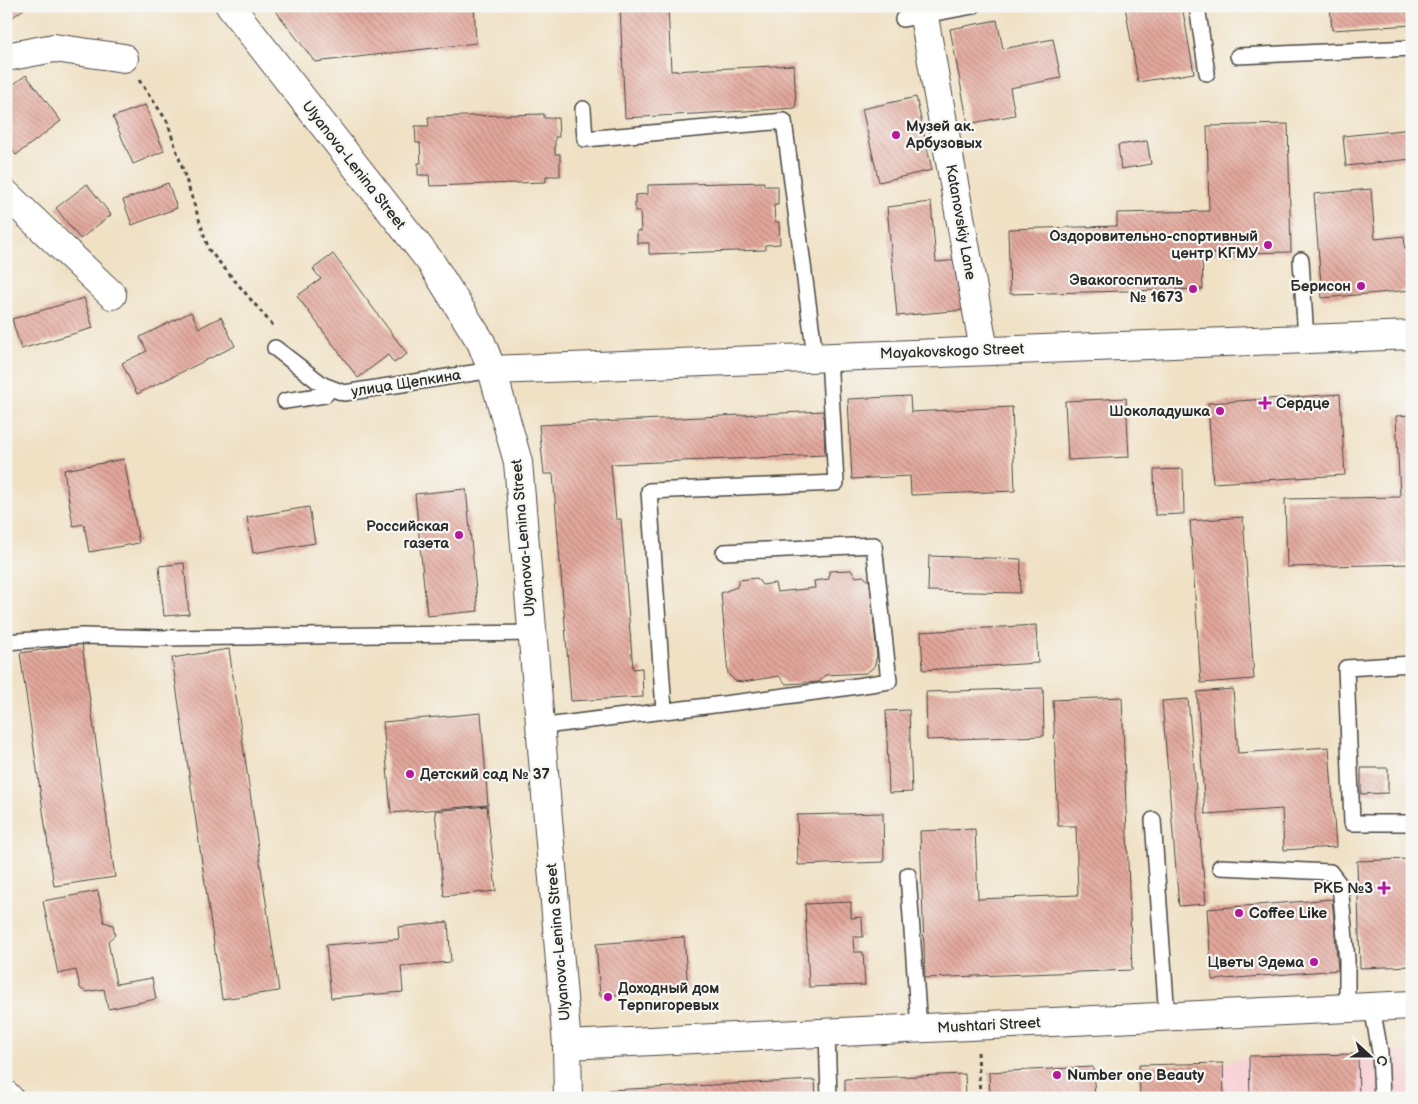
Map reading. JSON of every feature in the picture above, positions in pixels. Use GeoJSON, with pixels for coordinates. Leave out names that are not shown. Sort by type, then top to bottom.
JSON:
{"type":"FeatureCollection","features":[{"type":"Feature","properties":{"kind":"street","name":"Ulyanova-Lenina Street"},"geometry":{"type":"LineString","coordinates":[[230,6],[430,261],[480,342],[492,370],[518,462],[566,1044],[568,1098]]}},
{"type":"Feature","properties":{"kind":"street","name":"Katanovskiy Lane"},"geometry":{"type":"LineString","coordinates":[[916,14],[984,350]]}},
{"type":"Feature","properties":{"kind":"street"},"geometry":{"type":"LineString","coordinates":[[6,57],[54,48],[124,58]]}},
{"type":"Feature","properties":{"kind":"street"},"geometry":{"type":"LineString","coordinates":[[6,194],[112,295]]}},
{"type":"Feature","properties":{"kind":"street","name":"Mayakovskogo Street"},"geometry":{"type":"LineString","coordinates":[[492,370],[1412,335]]}},
{"type":"Feature","properties":{"kind":"street","name":"Mushtari Street"},"geometry":{"type":"LineString","coordinates":[[566,1044],[1412,1005]]}},
{"type":"Feature","properties":{"kind":"lane"},"geometry":{"type":"LineString","coordinates":[[916,14],[973,6]]}},
{"type":"Feature","properties":{"kind":"lane"},"geometry":{"type":"LineString","coordinates":[[1197,6],[1207,72]]}},
{"type":"Feature","properties":{"kind":"lane"},"geometry":{"type":"LineString","coordinates":[[1238,56],[1412,48]]}},
{"type":"Feature","properties":{"kind":"lane"},"geometry":{"type":"LineString","coordinates":[[583,109],[585,139],[784,121],[822,356],[836,483],[649,491],[664,710]]}},
{"type":"Feature","properties":{"kind":"lane"},"geometry":{"type":"LineString","coordinates":[[1301,260],[1306,340]]}},
{"type":"Feature","properties":{"kind":"lane","name":"улица Щепкина"},"geometry":{"type":"LineString","coordinates":[[275,348],[323,385],[344,393],[492,370]]}},
{"type":"Feature","properties":{"kind":"lane"},"geometry":{"type":"LineString","coordinates":[[285,402],[325,395],[331,388]]}},
{"type":"Feature","properties":{"kind":"lane"},"geometry":{"type":"LineString","coordinates":[[540,727],[664,710],[824,692],[889,682],[874,545],[724,552]]}},
{"type":"Feature","properties":{"kind":"lane"},"geometry":{"type":"LineString","coordinates":[[6,642],[82,636],[164,638],[532,633]]}},
{"type":"Feature","properties":{"kind":"lane"},"geometry":{"type":"LineString","coordinates":[[1412,664],[1346,668],[1352,823],[1412,823]]}},
{"type":"Feature","properties":{"kind":"lane"},"geometry":{"type":"LineString","coordinates":[[1153,820],[1167,1017]]}},
{"type":"Feature","properties":{"kind":"lane"},"geometry":{"type":"LineString","coordinates":[[1220,867],[1330,872],[1340,884],[1347,960],[1360,1008],[1380,1052],[1382,1098]]}},
{"type":"Feature","properties":{"kind":"lane"},"geometry":{"type":"LineString","coordinates":[[908,875],[919,1028]]}},
{"type":"Feature","properties":{"kind":"lane"},"geometry":{"type":"LineString","coordinates":[[826,1033],[830,1098]]}},
{"type":"Feature","properties":{"kind":"path"},"geometry":{"type":"LineString","coordinates":[[124,58],[167,121],[209,250],[279,333]]}},
{"type":"Feature","properties":{"kind":"path"},"geometry":{"type":"LineString","coordinates":[[978,1026],[980,1098]]}},
{"type":"Feature","properties":{"kind":"shaded area"},"geometry":{"type":"Polygon","coordinates":[[[1412,1051],[1412,1098],[1224,1098],[1223,1063],[1249,1056],[1412,1051]]]}},
{"type":"Feature","properties":{"kind":"building"},"geometry":{"type":"Polygon","coordinates":[[[6,6],[28,6],[6,22],[6,6]]]}},
{"type":"Feature","properties":{"kind":"building"},"geometry":{"type":"Polygon","coordinates":[[[272,6],[474,6],[476,43],[315,62],[272,6]]]}},
{"type":"Feature","properties":{"kind":"building"},"geometry":{"type":"Polygon","coordinates":[[[620,6],[668,6],[671,71],[794,65],[796,108],[625,118],[620,6]]]}},
{"type":"Feature","properties":{"kind":"building"},"geometry":{"type":"Polygon","coordinates":[[[1125,6],[1182,6],[1194,73],[1138,82],[1125,6]]]}},
{"type":"Feature","properties":{"kind":"building"},"geometry":{"type":"Polygon","coordinates":[[[1330,6],[1412,6],[1412,25],[1332,30],[1330,6]]]}},
{"type":"Feature","properties":{"kind":"building"},"geometry":{"type":"Polygon","coordinates":[[[997,20],[1003,49],[1053,39],[1061,78],[1010,88],[1015,115],[968,124],[950,29],[997,20]]]}},
{"type":"Feature","properties":{"kind":"building"},"geometry":{"type":"Polygon","coordinates":[[[26,75],[61,121],[16,155],[6,143],[6,90],[26,75]]]}},
{"type":"Feature","properties":{"kind":"building","name":"Музей ак. Арбузовых"},"geometry":{"type":"Polygon","coordinates":[[[916,97],[932,170],[879,182],[862,109],[916,97]]]}},
{"type":"Feature","properties":{"kind":"building"},"geometry":{"type":"Polygon","coordinates":[[[145,105],[164,151],[133,164],[113,117],[145,105]]]}},
{"type":"Feature","properties":{"kind":"building"},"geometry":{"type":"Polygon","coordinates":[[[544,114],[544,118],[558,118],[559,137],[555,137],[555,154],[560,154],[560,176],[546,176],[546,182],[430,186],[429,175],[418,175],[418,163],[421,163],[420,143],[416,143],[415,126],[429,126],[428,117],[544,114]]]}},
{"type":"Feature","properties":{"kind":"building"},"geometry":{"type":"Polygon","coordinates":[[[1288,124],[1291,252],[1202,254],[1203,289],[1010,294],[1008,229],[1117,226],[1117,213],[1209,211],[1207,126],[1288,124]]]}},
{"type":"Feature","properties":{"kind":"building"},"geometry":{"type":"Polygon","coordinates":[[[1412,129],[1412,159],[1346,166],[1343,136],[1412,129]]]}},
{"type":"Feature","properties":{"kind":"building"},"geometry":{"type":"Polygon","coordinates":[[[1147,141],[1151,164],[1121,169],[1118,145],[1147,141]]]}},
{"type":"Feature","properties":{"kind":"building"},"geometry":{"type":"Polygon","coordinates":[[[764,182],[764,186],[778,186],[778,205],[774,205],[775,222],[779,222],[780,244],[765,245],[765,250],[649,254],[649,243],[637,243],[637,231],[641,231],[640,211],[635,211],[635,195],[648,194],[648,185],[764,182]]]}},
{"type":"Feature","properties":{"kind":"building"},"geometry":{"type":"Polygon","coordinates":[[[168,183],[177,208],[132,225],[123,200],[168,183]]]}},
{"type":"Feature","properties":{"kind":"building"},"geometry":{"type":"Polygon","coordinates":[[[87,184],[111,215],[80,239],[56,208],[87,184]]]}},
{"type":"Feature","properties":{"kind":"building"},"geometry":{"type":"Polygon","coordinates":[[[1371,189],[1375,239],[1404,236],[1405,248],[1412,247],[1412,290],[1322,298],[1314,194],[1371,189]]]}},
{"type":"Feature","properties":{"kind":"building"},"geometry":{"type":"Polygon","coordinates":[[[931,202],[936,262],[960,260],[964,310],[897,316],[887,207],[931,202]]]}},
{"type":"Feature","properties":{"kind":"building"},"geometry":{"type":"Polygon","coordinates":[[[333,254],[407,354],[394,363],[388,355],[358,378],[297,296],[321,279],[313,269],[333,254]]]}},
{"type":"Feature","properties":{"kind":"building"},"geometry":{"type":"Polygon","coordinates":[[[84,298],[93,328],[21,349],[12,319],[84,298]]]}},
{"type":"Feature","properties":{"kind":"building"},"geometry":{"type":"Polygon","coordinates":[[[191,312],[199,328],[221,317],[235,346],[137,394],[122,363],[147,351],[140,337],[191,312]]]}},
{"type":"Feature","properties":{"kind":"building"},"geometry":{"type":"Polygon","coordinates":[[[1340,394],[1345,475],[1213,483],[1208,403],[1340,394]]]}},
{"type":"Feature","properties":{"kind":"building"},"geometry":{"type":"Polygon","coordinates":[[[910,396],[911,412],[1012,407],[1015,491],[911,495],[910,476],[852,479],[848,399],[910,396]]]}},
{"type":"Feature","properties":{"kind":"building"},"geometry":{"type":"Polygon","coordinates":[[[1126,398],[1129,457],[1068,460],[1065,401],[1126,398]]]}},
{"type":"Feature","properties":{"kind":"building"},"geometry":{"type":"Polygon","coordinates":[[[823,411],[825,455],[611,464],[616,519],[621,519],[633,669],[642,668],[643,697],[571,701],[553,474],[544,474],[539,425],[823,411]]]}},
{"type":"Feature","properties":{"kind":"building"},"geometry":{"type":"Polygon","coordinates":[[[1412,415],[1412,564],[1287,567],[1285,499],[1400,497],[1396,416],[1412,415]]]}},
{"type":"Feature","properties":{"kind":"building"},"geometry":{"type":"Polygon","coordinates":[[[124,459],[139,543],[89,552],[84,524],[73,526],[64,470],[124,459]]]}},
{"type":"Feature","properties":{"kind":"building"},"geometry":{"type":"Polygon","coordinates":[[[1183,469],[1184,514],[1155,515],[1154,470],[1183,469]]]}},
{"type":"Feature","properties":{"kind":"building"},"geometry":{"type":"Polygon","coordinates":[[[466,489],[478,611],[427,616],[415,494],[466,489]]]}},
{"type":"Feature","properties":{"kind":"building"},"geometry":{"type":"Polygon","coordinates":[[[309,507],[315,543],[253,553],[247,517],[309,507]]]}},
{"type":"Feature","properties":{"kind":"building"},"geometry":{"type":"Polygon","coordinates":[[[1243,517],[1254,679],[1201,683],[1190,521],[1243,517]]]}},
{"type":"Feature","properties":{"kind":"building"},"geometry":{"type":"Polygon","coordinates":[[[929,556],[1021,559],[1020,593],[928,591],[929,556]]]}},
{"type":"Feature","properties":{"kind":"building"},"geometry":{"type":"Polygon","coordinates":[[[184,563],[189,614],[164,616],[159,566],[184,563]]]}},
{"type":"Feature","properties":{"kind":"building"},"geometry":{"type":"Polygon","coordinates":[[[851,570],[856,577],[863,576],[870,582],[877,656],[874,667],[866,673],[825,675],[819,682],[786,684],[779,676],[743,682],[735,681],[728,674],[721,593],[737,587],[739,580],[757,578],[762,585],[775,583],[777,592],[815,588],[814,581],[829,579],[829,571],[851,570]]]}},
{"type":"Feature","properties":{"kind":"building"},"geometry":{"type":"Polygon","coordinates":[[[1036,625],[1038,663],[923,670],[921,632],[1036,625]]]}},
{"type":"Feature","properties":{"kind":"building"},"geometry":{"type":"Polygon","coordinates":[[[82,644],[115,877],[54,886],[20,653],[82,644]]]}},
{"type":"Feature","properties":{"kind":"building"},"geometry":{"type":"Polygon","coordinates":[[[229,649],[279,991],[222,999],[172,658],[229,649]]]}},
{"type":"Feature","properties":{"kind":"building"},"geometry":{"type":"Polygon","coordinates":[[[1043,688],[1044,736],[927,740],[926,692],[1043,688]]]}},
{"type":"Feature","properties":{"kind":"building"},"geometry":{"type":"Polygon","coordinates":[[[1233,689],[1238,753],[1329,747],[1336,847],[1284,850],[1282,809],[1205,814],[1197,692],[1233,689]]]}},
{"type":"Feature","properties":{"kind":"building"},"geometry":{"type":"Polygon","coordinates":[[[1122,697],[1132,970],[925,978],[920,831],[975,829],[978,899],[1078,895],[1076,826],[1058,826],[1053,700],[1122,697]]]}},
{"type":"Feature","properties":{"kind":"building"},"geometry":{"type":"Polygon","coordinates":[[[1188,699],[1206,904],[1179,906],[1162,701],[1188,699]]]}},
{"type":"Feature","properties":{"kind":"building"},"geometry":{"type":"Polygon","coordinates":[[[909,710],[912,792],[889,793],[886,711],[909,710]]]}},
{"type":"Feature","properties":{"kind":"building"},"geometry":{"type":"Polygon","coordinates":[[[481,713],[488,805],[391,813],[383,722],[481,713]]]}},
{"type":"Feature","properties":{"kind":"building"},"geometry":{"type":"Polygon","coordinates":[[[1409,743],[1412,743],[1412,786],[1410,786],[1409,743]]]}},
{"type":"Feature","properties":{"kind":"building"},"geometry":{"type":"Polygon","coordinates":[[[1361,768],[1388,768],[1388,793],[1361,794],[1361,768]]]}},
{"type":"Feature","properties":{"kind":"building"},"geometry":{"type":"Polygon","coordinates":[[[487,806],[496,891],[444,896],[435,811],[487,806]]]}},
{"type":"Feature","properties":{"kind":"building"},"geometry":{"type":"Polygon","coordinates":[[[883,813],[884,862],[798,865],[797,815],[883,813]]]}},
{"type":"Feature","properties":{"kind":"building","name":"РКБ №3"},"geometry":{"type":"Polygon","coordinates":[[[1409,859],[1412,966],[1360,968],[1357,861],[1409,859]]]}},
{"type":"Feature","properties":{"kind":"building"},"geometry":{"type":"Polygon","coordinates":[[[98,891],[104,922],[113,925],[115,935],[108,941],[116,984],[152,978],[156,999],[108,1009],[104,989],[86,992],[80,988],[76,970],[58,974],[43,901],[98,891]]]}},
{"type":"Feature","properties":{"kind":"building"},"geometry":{"type":"Polygon","coordinates":[[[1332,899],[1338,970],[1212,980],[1207,909],[1332,899]]]}},
{"type":"Feature","properties":{"kind":"building"},"geometry":{"type":"Polygon","coordinates":[[[851,902],[851,918],[862,917],[863,937],[853,937],[854,952],[863,952],[865,985],[809,987],[805,904],[851,902]]]}},
{"type":"Feature","properties":{"kind":"building"},"geometry":{"type":"Polygon","coordinates":[[[448,922],[451,962],[401,966],[403,992],[331,998],[326,945],[399,939],[398,927],[448,922]]]}},
{"type":"Feature","properties":{"kind":"building"},"geometry":{"type":"Polygon","coordinates":[[[684,937],[688,990],[600,996],[596,944],[684,937]]]}},
{"type":"Feature","properties":{"kind":"building"},"geometry":{"type":"Polygon","coordinates":[[[1358,1054],[1359,1098],[1250,1098],[1249,1056],[1358,1054]]]}},
{"type":"Feature","properties":{"kind":"building"},"geometry":{"type":"Polygon","coordinates":[[[1223,1063],[1224,1098],[1140,1098],[1139,1065],[1223,1063]]]}},
{"type":"Feature","properties":{"kind":"building"},"geometry":{"type":"Polygon","coordinates":[[[1093,1067],[1095,1098],[990,1098],[989,1072],[1093,1067]]]}},
{"type":"Feature","properties":{"kind":"building"},"geometry":{"type":"Polygon","coordinates":[[[965,1074],[966,1098],[845,1098],[845,1079],[965,1074]]]}},
{"type":"Feature","properties":{"kind":"building"},"geometry":{"type":"Polygon","coordinates":[[[815,1080],[816,1098],[609,1098],[609,1090],[815,1080]]]}},
{"type":"Feature","properties":{"kind":"place","name":"Музей ак. Арбузовых"},"geometry":{"type":"Point","coordinates":[896,135]}},
{"type":"Feature","properties":{"kind":"place","name":"Оздоровительно-спортивный центр КГМУ"},"geometry":{"type":"Point","coordinates":[1268,245]}},
{"type":"Feature","properties":{"kind":"place","name":"Берисон"},"geometry":{"type":"Point","coordinates":[1361,286]}},
{"type":"Feature","properties":{"kind":"place","name":"Эвакогоспиталь № 1673"},"geometry":{"type":"Point","coordinates":[1193,289]}},
{"type":"Feature","properties":{"kind":"place","name":"Сердце"},"geometry":{"type":"Point","coordinates":[1265,403]}},
{"type":"Feature","properties":{"kind":"place","name":"Шоколадушка"},"geometry":{"type":"Point","coordinates":[1220,411]}},
{"type":"Feature","properties":{"kind":"place","name":"Российская газета"},"geometry":{"type":"Point","coordinates":[459,535]}},
{"type":"Feature","properties":{"kind":"place","name":"Детский сад № 37"},"geometry":{"type":"Point","coordinates":[410,774]}},
{"type":"Feature","properties":{"kind":"place","name":"РКБ №3"},"geometry":{"type":"Point","coordinates":[1384,888]}},
{"type":"Feature","properties":{"kind":"place","name":"Coffee Like"},"geometry":{"type":"Point","coordinates":[1239,913]}},
{"type":"Feature","properties":{"kind":"place","name":"Цветы Эдема"},"geometry":{"type":"Point","coordinates":[1314,962]}},
{"type":"Feature","properties":{"kind":"place","name":"Доходный дом Терпигоревых"},"geometry":{"type":"Point","coordinates":[608,997]}},
{"type":"Feature","properties":{"kind":"place","name":"Number one Beauty"},"geometry":{"type":"Point","coordinates":[1057,1075]}}]}
